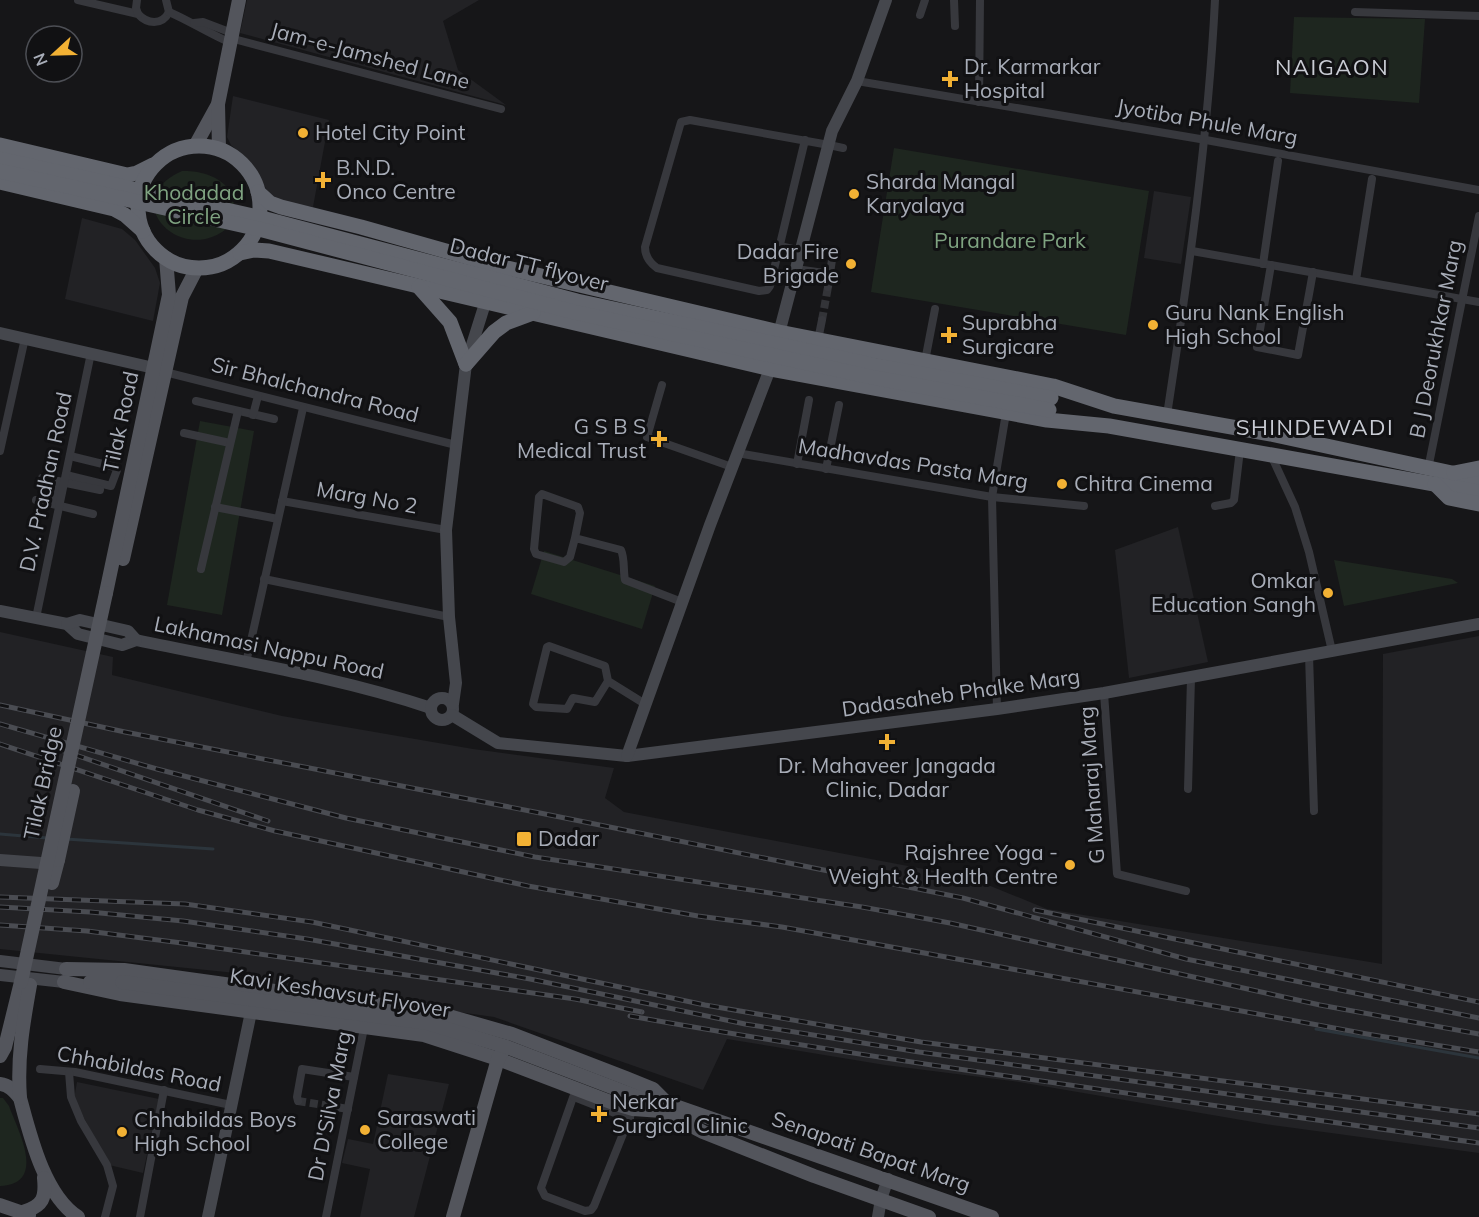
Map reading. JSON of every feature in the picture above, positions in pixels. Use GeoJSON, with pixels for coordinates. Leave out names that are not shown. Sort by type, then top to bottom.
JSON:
{"type":"FeatureCollection","features":[{"type":"Feature","properties":{"kind":"highway"},"geometry":{"type":"LineString","coordinates":[[0,146],[127,175],[155,164],[173,151],[195,146],[219,149],[243,166],[250,174],[258,192],[260,208],[257,225],[250,240],[240,253]]}},
{"type":"Feature","properties":{"kind":"highway","name":"Dadar TT flyover"},"geometry":{"type":"LineString","coordinates":[[0,159],[262,218],[577,300],[1050,404]]}},
{"type":"Feature","properties":{"kind":"highway"},"geometry":{"type":"LineString","coordinates":[[155,164],[145,178],[139,195],[138,213],[143,231],[152,246],[166,258],[181,265],[197,268],[212,267],[240,253],[254,250],[269,251],[771,369],[1006,413],[1047,420],[1109,426],[1435,484],[1474,481]]}},
{"type":"Feature","properties":{"kind":"highway","name":"Dadar TT flyover"},"geometry":{"type":"LineString","coordinates":[[0,171],[259,229],[574,312],[871,377],[1050,404]]}},
{"type":"Feature","properties":{"kind":"highway"},"geometry":{"type":"LineString","coordinates":[[0,182],[114,209],[125,215],[143,231]]}},
{"type":"Feature","properties":{"kind":"highway"},"geometry":{"type":"LineString","coordinates":[[258,192],[270,203],[281,207],[493,264],[779,332],[1053,386],[1114,406]]}},
{"type":"Feature","properties":{"kind":"highway"},"geometry":{"type":"LineString","coordinates":[[355,271],[361,227]]}},
{"type":"Feature","properties":{"kind":"highway"},"geometry":{"type":"LineString","coordinates":[[419,287],[450,322],[466,364],[494,332],[506,323],[533,313]]}},
{"type":"Feature","properties":{"kind":"highway"},"geometry":{"type":"LineString","coordinates":[[603,330],[609,292]]}},
{"type":"Feature","properties":{"kind":"highway"},"geometry":{"type":"LineString","coordinates":[[1050,404],[1114,406],[1167,415],[1271,434],[1452,474],[1474,481]]}},
{"type":"Feature","properties":{"kind":"highway"},"geometry":{"type":"LineString","coordinates":[[1050,404],[1109,426]]}},
{"type":"Feature","properties":{"kind":"highway"},"geometry":{"type":"LineString","coordinates":[[1435,484],[1449,498],[1479,504]]}},
{"type":"Feature","properties":{"kind":"main road"},"geometry":{"type":"LineString","coordinates":[[219,149],[218,104],[238,0]]}},
{"type":"Feature","properties":{"kind":"main road"},"geometry":{"type":"LineString","coordinates":[[195,146],[218,104]]}},
{"type":"Feature","properties":{"kind":"main road","name":"Tilak Road"},"geometry":{"type":"LineString","coordinates":[[110,594],[159,370],[169,295],[166,258]]}},
{"type":"Feature","properties":{"kind":"main road","name":"Tilak Road"},"geometry":{"type":"LineString","coordinates":[[159,370],[182,297],[197,268]]}},
{"type":"Feature","properties":{"kind":"main road","name":"Tilak Bridge"},"geometry":{"type":"LineString","coordinates":[[26,984],[110,594]]}},
{"type":"Feature","properties":{"kind":"main road"},"geometry":{"type":"LineString","coordinates":[[65,975],[124,970],[431,1011],[512,1034],[652,1089],[669,1109]]}},
{"type":"Feature","properties":{"kind":"main road"},"geometry":{"type":"LineString","coordinates":[[65,975],[120,994],[424,1035],[498,1059],[575,1093],[632,1114],[669,1109]]}},
{"type":"Feature","properties":{"kind":"main road","name":"Kavi Keshavsut Flyover"},"geometry":{"type":"LineString","coordinates":[[65,975],[427,1023],[507,1047],[669,1109]]}},
{"type":"Feature","properties":{"kind":"main road"},"geometry":{"type":"LineString","coordinates":[[0,1056],[26,984]]}},
{"type":"Feature","properties":{"kind":"main road"},"geometry":{"type":"LineString","coordinates":[[0,1205],[28,1214],[41,1203],[46,1192],[44,1173],[20,1098],[18,1069],[26,984]]}},
{"type":"Feature","properties":{"kind":"main road"},"geometry":{"type":"LineString","coordinates":[[453,1217],[498,1059],[512,1034]]}},
{"type":"Feature","properties":{"kind":"main road"},"geometry":{"type":"LineString","coordinates":[[0,1084],[14,1091],[20,1098]]}},
{"type":"Feature","properties":{"kind":"main road","name":"Senapati Bapat Marg"},"geometry":{"type":"LineString","coordinates":[[669,1109],[827,1158],[990,1217]]}},
{"type":"Feature","properties":{"kind":"main road","name":"Senapati Bapat Marg"},"geometry":{"type":"LineString","coordinates":[[669,1109],[703,1132],[929,1217]]}},
{"type":"Feature","properties":{"kind":"main road"},"geometry":{"type":"LineString","coordinates":[[821,1178],[827,1158]]}},
{"type":"Feature","properties":{"kind":"main road"},"geometry":{"type":"LineString","coordinates":[[44,1173],[56,1193],[78,1217]]}},
{"type":"Feature","properties":{"kind":"street"},"geometry":{"type":"LineString","coordinates":[[78,0],[138,14]]}},
{"type":"Feature","properties":{"kind":"street"},"geometry":{"type":"LineString","coordinates":[[137,0],[138,14],[142,19],[155,23],[166,18],[169,12],[165,0]]}},
{"type":"Feature","properties":{"kind":"street"},"geometry":{"type":"LineString","coordinates":[[627,756],[737,453],[771,369],[832,130],[857,81],[886,0]]}},
{"type":"Feature","properties":{"kind":"street"},"geometry":{"type":"LineString","coordinates":[[920,15],[925,0]]}},
{"type":"Feature","properties":{"kind":"street"},"geometry":{"type":"LineString","coordinates":[[954,0],[955,26]]}},
{"type":"Feature","properties":{"kind":"street"},"geometry":{"type":"LineString","coordinates":[[979,102],[980,0]]}},
{"type":"Feature","properties":{"kind":"street"},"geometry":{"type":"LineString","coordinates":[[1167,415],[1206,140],[1215,0]]}},
{"type":"Feature","properties":{"kind":"street","name":"Jam-e-Jamshed Lane"},"geometry":{"type":"LineString","coordinates":[[169,12],[194,23],[203,22],[230,38],[501,109]]}},
{"type":"Feature","properties":{"kind":"street"},"geometry":{"type":"LineString","coordinates":[[1355,12],[1479,16]]}},
{"type":"Feature","properties":{"kind":"street","name":"Jyotiba Phule Marg"},"geometry":{"type":"LineString","coordinates":[[857,81],[1206,140],[1479,190]]}},
{"type":"Feature","properties":{"kind":"street"},"geometry":{"type":"LineString","coordinates":[[805,140],[770,286],[762,291],[657,268],[647,258],[645,250],[681,122],[690,120],[805,140],[843,148]]}},
{"type":"Feature","properties":{"kind":"street"},"geometry":{"type":"LineString","coordinates":[[1278,161],[1257,347],[1298,355],[1313,272]]}},
{"type":"Feature","properties":{"kind":"street"},"geometry":{"type":"LineString","coordinates":[[1356,280],[1372,179]]}},
{"type":"Feature","properties":{"kind":"street","name":"B J Deorukhkar Marg"},"geometry":{"type":"LineString","coordinates":[[1428,470],[1479,216]]}},
{"type":"Feature","properties":{"kind":"street"},"geometry":{"type":"LineString","coordinates":[[780,246],[801,250]]}},
{"type":"Feature","properties":{"kind":"street"},"geometry":{"type":"LineString","coordinates":[[1192,251],[1479,302]]}},
{"type":"Feature","properties":{"kind":"street"},"geometry":{"type":"LineString","coordinates":[[828,287],[833,253]]}},
{"type":"Feature","properties":{"kind":"street"},"geometry":{"type":"LineString","coordinates":[[453,709],[448,699],[441,697],[434,701],[431,708],[433,716],[440,720],[447,719],[453,709],[456,683],[449,617],[446,530],[466,364],[486,303],[493,264]]}},
{"type":"Feature","properties":{"kind":"street"},"geometry":{"type":"LineString","coordinates":[[796,269],[831,274]]}},
{"type":"Feature","properties":{"kind":"street"},"geometry":{"type":"LineString","coordinates":[[925,361],[935,309]]}},
{"type":"Feature","properties":{"kind":"street"},"geometry":{"type":"LineString","coordinates":[[819,340],[822,320]]}},
{"type":"Feature","properties":{"kind":"street","name":"Sir Bhalchandra Road"},"geometry":{"type":"LineString","coordinates":[[0,333],[91,353],[456,445]]}},
{"type":"Feature","properties":{"kind":"street"},"geometry":{"type":"LineString","coordinates":[[0,451],[26,339]]}},
{"type":"Feature","properties":{"kind":"street","name":"D.V. Pradhan Road"},"geometry":{"type":"LineString","coordinates":[[36,618],[56,505],[70,456],[91,353]]}},
{"type":"Feature","properties":{"kind":"street"},"geometry":{"type":"LineString","coordinates":[[662,385],[647,437],[732,467]]}},
{"type":"Feature","properties":{"kind":"street"},"geometry":{"type":"LineString","coordinates":[[253,415],[258,396]]}},
{"type":"Feature","properties":{"kind":"street"},"geometry":{"type":"LineString","coordinates":[[797,464],[809,400]]}},
{"type":"Feature","properties":{"kind":"street"},"geometry":{"type":"LineString","coordinates":[[196,401],[274,419]]}},
{"type":"Feature","properties":{"kind":"street"},"geometry":{"type":"LineString","coordinates":[[826,469],[839,405]]}},
{"type":"Feature","properties":{"kind":"street"},"geometry":{"type":"LineString","coordinates":[[246,663],[303,408]]}},
{"type":"Feature","properties":{"kind":"street"},"geometry":{"type":"LineString","coordinates":[[201,569],[238,411]]}},
{"type":"Feature","properties":{"kind":"street"},"geometry":{"type":"LineString","coordinates":[[997,709],[992,497],[1006,413]]}},
{"type":"Feature","properties":{"kind":"street"},"geometry":{"type":"LineString","coordinates":[[184,433],[230,443]]}},
{"type":"Feature","properties":{"kind":"street"},"geometry":{"type":"LineString","coordinates":[[1215,506],[1234,500],[1240,450]]}},
{"type":"Feature","properties":{"kind":"street","name":"Madhavdas Pasta Marg"},"geometry":{"type":"LineString","coordinates":[[737,453],[992,497],[1084,506]]}},
{"type":"Feature","properties":{"kind":"street"},"geometry":{"type":"LineString","coordinates":[[1271,455],[1295,507],[1302,529],[1332,651]]}},
{"type":"Feature","properties":{"kind":"street"},"geometry":{"type":"LineString","coordinates":[[42,478],[111,486],[117,470],[115,467],[70,456]]}},
{"type":"Feature","properties":{"kind":"street"},"geometry":{"type":"LineString","coordinates":[[63,479],[100,490]]}},
{"type":"Feature","properties":{"kind":"street"},"geometry":{"type":"LineString","coordinates":[[542,494],[578,507],[580,513],[575,538],[570,557],[564,562],[536,554],[534,549],[539,497],[542,494]]}},
{"type":"Feature","properties":{"kind":"street"},"geometry":{"type":"LineString","coordinates":[[36,500],[93,514]]}},
{"type":"Feature","properties":{"kind":"street","name":"Marg No 2"},"geometry":{"type":"LineString","coordinates":[[282,501],[446,530]]}},
{"type":"Feature","properties":{"kind":"street"},"geometry":{"type":"LineString","coordinates":[[215,507],[278,519]]}},
{"type":"Feature","properties":{"kind":"street"},"geometry":{"type":"LineString","coordinates":[[575,538],[621,550],[624,556],[622,567],[625,580],[682,602]]}},
{"type":"Feature","properties":{"kind":"street"},"geometry":{"type":"LineString","coordinates":[[264,579],[449,617]]}},
{"type":"Feature","properties":{"kind":"street","name":"Lakhamasi Nappu Road"},"geometry":{"type":"LineString","coordinates":[[0,611],[67,624],[78,634],[122,645],[136,640],[331,680],[393,695],[431,708]]}},
{"type":"Feature","properties":{"kind":"street","name":"Dadasaheb Phalke Marg"},"geometry":{"type":"LineString","coordinates":[[453,709],[498,743],[627,756],[997,709],[1104,693],[1479,624]]}},
{"type":"Feature","properties":{"kind":"street"},"geometry":{"type":"LineString","coordinates":[[608,681],[595,702],[592,703],[573,698],[567,709],[536,707],[534,704],[549,646],[605,666],[608,681],[645,704]]}},
{"type":"Feature","properties":{"kind":"street"},"geometry":{"type":"LineString","coordinates":[[1309,655],[1314,811]]}},
{"type":"Feature","properties":{"kind":"street"},"geometry":{"type":"LineString","coordinates":[[1188,789],[1191,678]]}},
{"type":"Feature","properties":{"kind":"street","name":"G Maharaj Marg"},"geometry":{"type":"LineString","coordinates":[[1104,693],[1116,874],[1186,891]]}},
{"type":"Feature","properties":{"kind":"street"},"geometry":{"type":"LineString","coordinates":[[0,860],[52,865]]}},
{"type":"Feature","properties":{"kind":"street"},"geometry":{"type":"LineString","coordinates":[[0,961],[65,975]]}},
{"type":"Feature","properties":{"kind":"street"},"geometry":{"type":"LineString","coordinates":[[0,975],[65,975]]}},
{"type":"Feature","properties":{"kind":"street","name":"Dr D'Silva Marg"},"geometry":{"type":"LineString","coordinates":[[326,1217],[369,1003]]}},
{"type":"Feature","properties":{"kind":"street"},"geometry":{"type":"LineString","coordinates":[[208,1217],[251,1012]]}},
{"type":"Feature","properties":{"kind":"street","name":"Chhabildas Road"},"geometry":{"type":"LineString","coordinates":[[40,1069],[69,1072],[165,1090],[231,1105]]}},
{"type":"Feature","properties":{"kind":"street"},"geometry":{"type":"LineString","coordinates":[[298,1101],[302,1069],[354,1077]]}},
{"type":"Feature","properties":{"kind":"street"},"geometry":{"type":"LineString","coordinates":[[69,1072],[71,1096],[81,1121],[107,1165],[113,1186],[105,1217]]}},
{"type":"Feature","properties":{"kind":"street"},"geometry":{"type":"LineString","coordinates":[[140,1217],[165,1090]]}},
{"type":"Feature","properties":{"kind":"street"},"geometry":{"type":"LineString","coordinates":[[575,1093],[542,1185],[542,1191],[545,1196],[585,1211],[593,1208],[632,1114]]}},
{"type":"Feature","properties":{"kind":"street"},"geometry":{"type":"LineString","coordinates":[[336,1107],[348,1109]]}},
{"type":"Feature","properties":{"kind":"street"},"geometry":{"type":"LineString","coordinates":[[878,1217],[888,1179]]}},
{"type":"Feature","properties":{"kind":"shaded area"},"geometry":{"type":"Polygon","coordinates":[[[247,0],[479,0],[443,21],[458,70],[506,105],[240,33],[247,0]]]}},
{"type":"Feature","properties":{"kind":"shaded area"},"geometry":{"type":"Polygon","coordinates":[[[233,96],[329,120],[313,207],[277,201],[268,192],[251,163],[231,145],[227,137],[233,96]]]}},
{"type":"Feature","properties":{"kind":"shaded area"},"geometry":{"type":"Polygon","coordinates":[[[1154,191],[1191,197],[1181,264],[1144,258],[1154,191]]]}},
{"type":"Feature","properties":{"kind":"shaded area"},"geometry":{"type":"Polygon","coordinates":[[[82,218],[122,229],[135,240],[155,268],[160,283],[153,321],[65,299],[82,218]]]}},
{"type":"Feature","properties":{"kind":"shaded area"},"geometry":{"type":"Polygon","coordinates":[[[1178,527],[1208,662],[1129,678],[1115,550],[1178,527]]]}},
{"type":"Feature","properties":{"kind":"shaded area"},"geometry":{"type":"Polygon","coordinates":[[[0,632],[113,657],[112,675],[282,716],[473,749],[614,768],[605,798],[624,812],[971,878],[1047,909],[1382,964],[1383,654],[1479,636],[1479,1153],[1265,1124],[1019,1082],[885,1065],[727,1039],[703,1090],[494,1017],[268,985],[236,973],[0,949],[0,632]]]}},
{"type":"Feature","properties":{"kind":"shaded area"},"geometry":{"type":"Polygon","coordinates":[[[388,1074],[449,1084],[414,1217],[360,1217],[370,1169],[342,1163],[348,1139],[373,1144],[388,1074]]]}},
{"type":"Feature","properties":{"kind":"shaded area","name":"Chhabildas Boys High School"},"geometry":{"type":"Polygon","coordinates":[[[77,1082],[159,1099],[143,1173],[109,1165],[74,1099],[77,1082]]]}},
{"type":"Feature","properties":{"kind":"green space"},"geometry":{"type":"Polygon","coordinates":[[[1294,17],[1425,19],[1419,103],[1290,93],[1294,17]]]}},
{"type":"Feature","properties":{"kind":"green space","name":"Purandare Park"},"geometry":{"type":"Polygon","coordinates":[[[894,148],[1149,191],[1126,335],[871,292],[894,148]]]}},
{"type":"Feature","properties":{"kind":"green space","name":"Khodadad Circle"},"geometry":{"type":"Polygon","coordinates":[[[182,171],[205,174],[215,178],[230,191],[234,211],[225,230],[212,237],[196,240],[181,237],[168,230],[159,220],[154,208],[156,195],[165,182],[182,171]]]}},
{"type":"Feature","properties":{"kind":"green space"},"geometry":{"type":"Polygon","coordinates":[[[200,421],[254,431],[222,615],[167,605],[200,421]]]}},
{"type":"Feature","properties":{"kind":"green space"},"geometry":{"type":"Polygon","coordinates":[[[544,551],[655,586],[642,629],[531,594],[544,551]]]}},
{"type":"Feature","properties":{"kind":"green space"},"geometry":{"type":"Polygon","coordinates":[[[1334,560],[1452,579],[1458,583],[1344,606],[1334,560]]]}},
{"type":"Feature","properties":{"kind":"green space"},"geometry":{"type":"Polygon","coordinates":[[[0,1098],[3,1098],[9,1106],[23,1142],[26,1166],[23,1176],[15,1183],[0,1186],[0,1098]]]}},
{"type":"Feature","properties":{"kind":"waterway"},"geometry":{"type":"LineString","coordinates":[[0,834],[47,838]]}},
{"type":"Feature","properties":{"kind":"waterway"},"geometry":{"type":"LineString","coordinates":[[66,839],[213,849]]}},
{"type":"Feature","properties":{"kind":"waterway"},"geometry":{"type":"LineString","coordinates":[[1316,1029],[1479,1058]]}},
{"type":"Feature","properties":{"kind":"tunnel"},"geometry":{"type":"LineString","coordinates":[[822,320],[828,287]]}},
{"type":"Feature","properties":{"kind":"tunnel"},"geometry":{"type":"LineString","coordinates":[[298,1101],[336,1107]]}},
{"type":"Feature","properties":{"kind":"railway"},"geometry":{"type":"LineString","coordinates":[[0,705],[125,732],[963,898],[1186,959],[1479,1018]]}},
{"type":"Feature","properties":{"kind":"railway"},"geometry":{"type":"LineString","coordinates":[[0,724],[157,769],[346,818],[535,857],[862,907],[950,923],[1320,1005],[1479,1034]]}},
{"type":"Feature","properties":{"kind":"railway"},"geometry":{"type":"LineString","coordinates":[[0,744],[198,810],[275,831],[528,886],[698,916],[782,927],[1367,1034],[1479,1052]]}},
{"type":"Feature","properties":{"kind":"railway"},"geometry":{"type":"LineString","coordinates":[[58,749],[268,821]]}},
{"type":"Feature","properties":{"kind":"railway"},"geometry":{"type":"LineString","coordinates":[[0,897],[185,904],[312,922],[705,1005],[921,1042],[1479,1114]]}},
{"type":"Feature","properties":{"kind":"railway"},"geometry":{"type":"LineString","coordinates":[[0,907],[90,912],[183,921],[307,939],[530,979],[745,1024],[919,1052],[1479,1128]]}},
{"type":"Feature","properties":{"kind":"railway"},"geometry":{"type":"LineString","coordinates":[[1035,910],[1479,1002]]}},
{"type":"Feature","properties":{"kind":"railway"},"geometry":{"type":"LineString","coordinates":[[0,925],[87,931],[182,943],[575,999],[642,1012]]}},
{"type":"Feature","properties":{"kind":"railway"},"geometry":{"type":"LineString","coordinates":[[630,1016],[948,1067],[1479,1143]]}},
{"type":"Feature","properties":{"kind":"place","name":"Dr. Karmarkar Hospital"},"geometry":{"type":"Point","coordinates":[950,79]}},
{"type":"Feature","properties":{"kind":"place","name":"Hotel City Point"},"geometry":{"type":"Point","coordinates":[303,133]}},
{"type":"Feature","properties":{"kind":"place","name":"B.N.D. Onco Centre"},"geometry":{"type":"Point","coordinates":[323,180]}},
{"type":"Feature","properties":{"kind":"place","name":"Sharda Mangal Karyalaya"},"geometry":{"type":"Point","coordinates":[854,194]}},
{"type":"Feature","properties":{"kind":"place","name":"Dadar Fire Brigade"},"geometry":{"type":"Point","coordinates":[851,264]}},
{"type":"Feature","properties":{"kind":"place","name":"Guru Nank English High School"},"geometry":{"type":"Point","coordinates":[1153,325]}},
{"type":"Feature","properties":{"kind":"place","name":"Suprabha Surgicare"},"geometry":{"type":"Point","coordinates":[949,335]}},
{"type":"Feature","properties":{"kind":"place","name":"G S B S Medical Trust"},"geometry":{"type":"Point","coordinates":[659,439]}},
{"type":"Feature","properties":{"kind":"place","name":"Chitra Cinema"},"geometry":{"type":"Point","coordinates":[1062,484]}},
{"type":"Feature","properties":{"kind":"place","name":"Omkar Education Sangh"},"geometry":{"type":"Point","coordinates":[1328,593]}},
{"type":"Feature","properties":{"kind":"place","name":"Dr. Mahaveer Jangada Clinic, Dadar"},"geometry":{"type":"Point","coordinates":[887,742]}},
{"type":"Feature","properties":{"kind":"place","name":"Dadar"},"geometry":{"type":"Point","coordinates":[524,839]}},
{"type":"Feature","properties":{"kind":"place","name":"Rajshree Yoga - Weight & Health Centre"},"geometry":{"type":"Point","coordinates":[1070,865]}},
{"type":"Feature","properties":{"kind":"place","name":"Nerkar Surgical Clinic"},"geometry":{"type":"Point","coordinates":[599,1114]}},
{"type":"Feature","properties":{"kind":"place","name":"Saraswati College"},"geometry":{"type":"Point","coordinates":[365,1130]}},
{"type":"Feature","properties":{"kind":"place","name":"Chhabildas Boys High School"},"geometry":{"type":"Point","coordinates":[122,1132]}},
{"type":"Feature","properties":{"kind":"district","name":"NAIGAON"},"geometry":{"type":"Point","coordinates":[1332,67]}},
{"type":"Feature","properties":{"kind":"district","name":"SHINDEWADI"},"geometry":{"type":"Point","coordinates":[1315,427]}}]}
